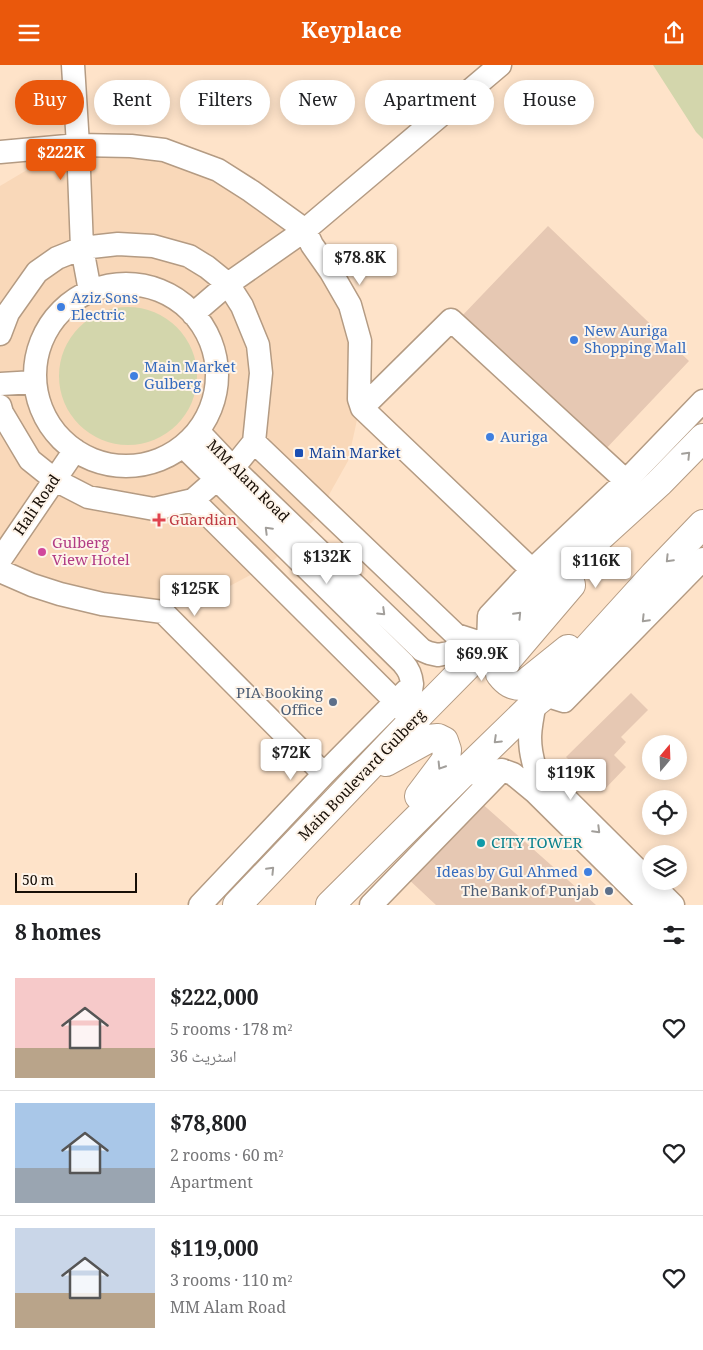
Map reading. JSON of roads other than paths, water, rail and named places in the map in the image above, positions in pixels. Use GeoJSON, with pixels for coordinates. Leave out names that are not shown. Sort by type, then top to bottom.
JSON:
{"type":"FeatureCollection","features":[{"type":"Feature","properties":{"kind":"main road","name":"Main Boulevard Gulberg"},"geometry":{"type":"LineString","coordinates":[[237,905],[548,584],[659,483],[703,438]]}},
{"type":"Feature","properties":{"kind":"main road"},"geometry":{"type":"LineString","coordinates":[[640,590],[522,686],[514,686],[500,674],[502,666],[518,646],[659,483]]}},
{"type":"Feature","properties":{"kind":"main road"},"geometry":{"type":"LineString","coordinates":[[331,904],[540,699],[703,524]]}},
{"type":"Feature","properties":{"kind":"main road"},"geometry":{"type":"LineString","coordinates":[[331,904],[446,760],[447,750],[444,741],[438,738],[428,739],[362,774]]}},
{"type":"Feature","properties":{"kind":"street"},"geometry":{"type":"LineString","coordinates":[[73,65],[82,248],[90,291]]}},
{"type":"Feature","properties":{"kind":"street"},"geometry":{"type":"LineString","coordinates":[[193,314],[228,284],[304,230],[500,65]]}},
{"type":"Feature","properties":{"kind":"street"},"geometry":{"type":"LineString","coordinates":[[0,152],[78,145],[131,146],[164,150],[218,170],[251,191],[304,230],[312,245],[331,271],[350,305],[360,341],[359,399],[362,408],[532,570]]}},
{"type":"Feature","properties":{"kind":"street"},"geometry":{"type":"LineString","coordinates":[[0,335],[8,313],[37,272],[57,258],[82,248],[118,243],[153,246],[188,256],[207,267],[228,284],[242,306],[258,345],[261,373],[254,442],[225,474],[193,500],[154,509],[88,497],[55,479],[30,460],[2,413],[0,406]]}},
{"type":"Feature","properties":{"kind":"street"},"geometry":{"type":"LineString","coordinates":[[118,285],[145,286],[171,296],[193,314],[206,331],[214,351],[217,372],[216,393],[209,413],[190,438],[163,458],[141,464],[118,465],[96,460],[75,450],[63,440],[52,427],[44,413],[38,398],[35,382],[40,345],[48,328],[59,313],[74,300],[90,291],[118,285]]}},
{"type":"Feature","properties":{"kind":"street"},"geometry":{"type":"LineString","coordinates":[[362,408],[451,320],[626,481]]}},
{"type":"Feature","properties":{"kind":"street"},"geometry":{"type":"LineString","coordinates":[[0,384],[35,382]]}},
{"type":"Feature","properties":{"kind":"street"},"geometry":{"type":"LineString","coordinates":[[254,442],[456,635],[488,645],[490,616],[532,570],[626,481],[703,401]]}},
{"type":"Feature","properties":{"kind":"street","name":"MM Alam Road"},"geometry":{"type":"LineString","coordinates":[[190,438],[403,663],[409,671],[412,684]]}},
{"type":"Feature","properties":{"kind":"street","name":"Hali Road"},"geometry":{"type":"LineString","coordinates":[[0,560],[75,450]]}},
{"type":"Feature","properties":{"kind":"street","name":"MM Alam Road"},"geometry":{"type":"LineString","coordinates":[[225,474],[422,649],[438,655],[488,645]]}},
{"type":"Feature","properties":{"kind":"street"},"geometry":{"type":"LineString","coordinates":[[193,500],[396,701]]}},
{"type":"Feature","properties":{"kind":"street"},"geometry":{"type":"LineString","coordinates":[[673,905],[535,768],[529,746],[529,731],[540,699],[564,701],[703,559]]}},
{"type":"Feature","properties":{"kind":"street"},"geometry":{"type":"LineString","coordinates":[[0,571],[32,585],[60,594],[102,604],[163,612],[324,774]]}},
{"type":"Feature","properties":{"kind":"street"},"geometry":{"type":"LineString","coordinates":[[200,905],[412,684]]}},
{"type":"Feature","properties":{"kind":"street"},"geometry":{"type":"LineString","coordinates":[[406,729],[412,684]]}},
{"type":"Feature","properties":{"kind":"street"},"geometry":{"type":"LineString","coordinates":[[371,905],[502,770]]}},
{"type":"Feature","properties":{"kind":"street"},"geometry":{"type":"LineString","coordinates":[[462,774],[502,770],[513,774],[535,792],[649,905]]}},
{"type":"Feature","properties":{"kind":"place","name":"Aziz Sons Electric"},"geometry":{"type":"Point","coordinates":[61,307]}},
{"type":"Feature","properties":{"kind":"place","name":"New Auriga Shopping Mall"},"geometry":{"type":"Point","coordinates":[574,340]}},
{"type":"Feature","properties":{"kind":"place","name":"Main Market Gulberg"},"geometry":{"type":"Point","coordinates":[134,376]}},
{"type":"Feature","properties":{"kind":"place","name":"Auriga"},"geometry":{"type":"Point","coordinates":[490,437]}},
{"type":"Feature","properties":{"kind":"place","name":"Main Market"},"geometry":{"type":"Point","coordinates":[299,453]}},
{"type":"Feature","properties":{"kind":"place","name":"Guardian"},"geometry":{"type":"Point","coordinates":[159,520]}},
{"type":"Feature","properties":{"kind":"place","name":"Gulberg View Hotel"},"geometry":{"type":"Point","coordinates":[42,552]}},
{"type":"Feature","properties":{"kind":"place","name":"PIA Booking Office"},"geometry":{"type":"Point","coordinates":[333,702]}},
{"type":"Feature","properties":{"kind":"place","name":"CITY TOWER"},"geometry":{"type":"Point","coordinates":[481,843]}},
{"type":"Feature","properties":{"kind":"place","name":"Ideas by Gul Ahmed"},"geometry":{"type":"Point","coordinates":[588,872]}},
{"type":"Feature","properties":{"kind":"place","name":"The Bank of Punjab"},"geometry":{"type":"Point","coordinates":[609,891]}}]}
